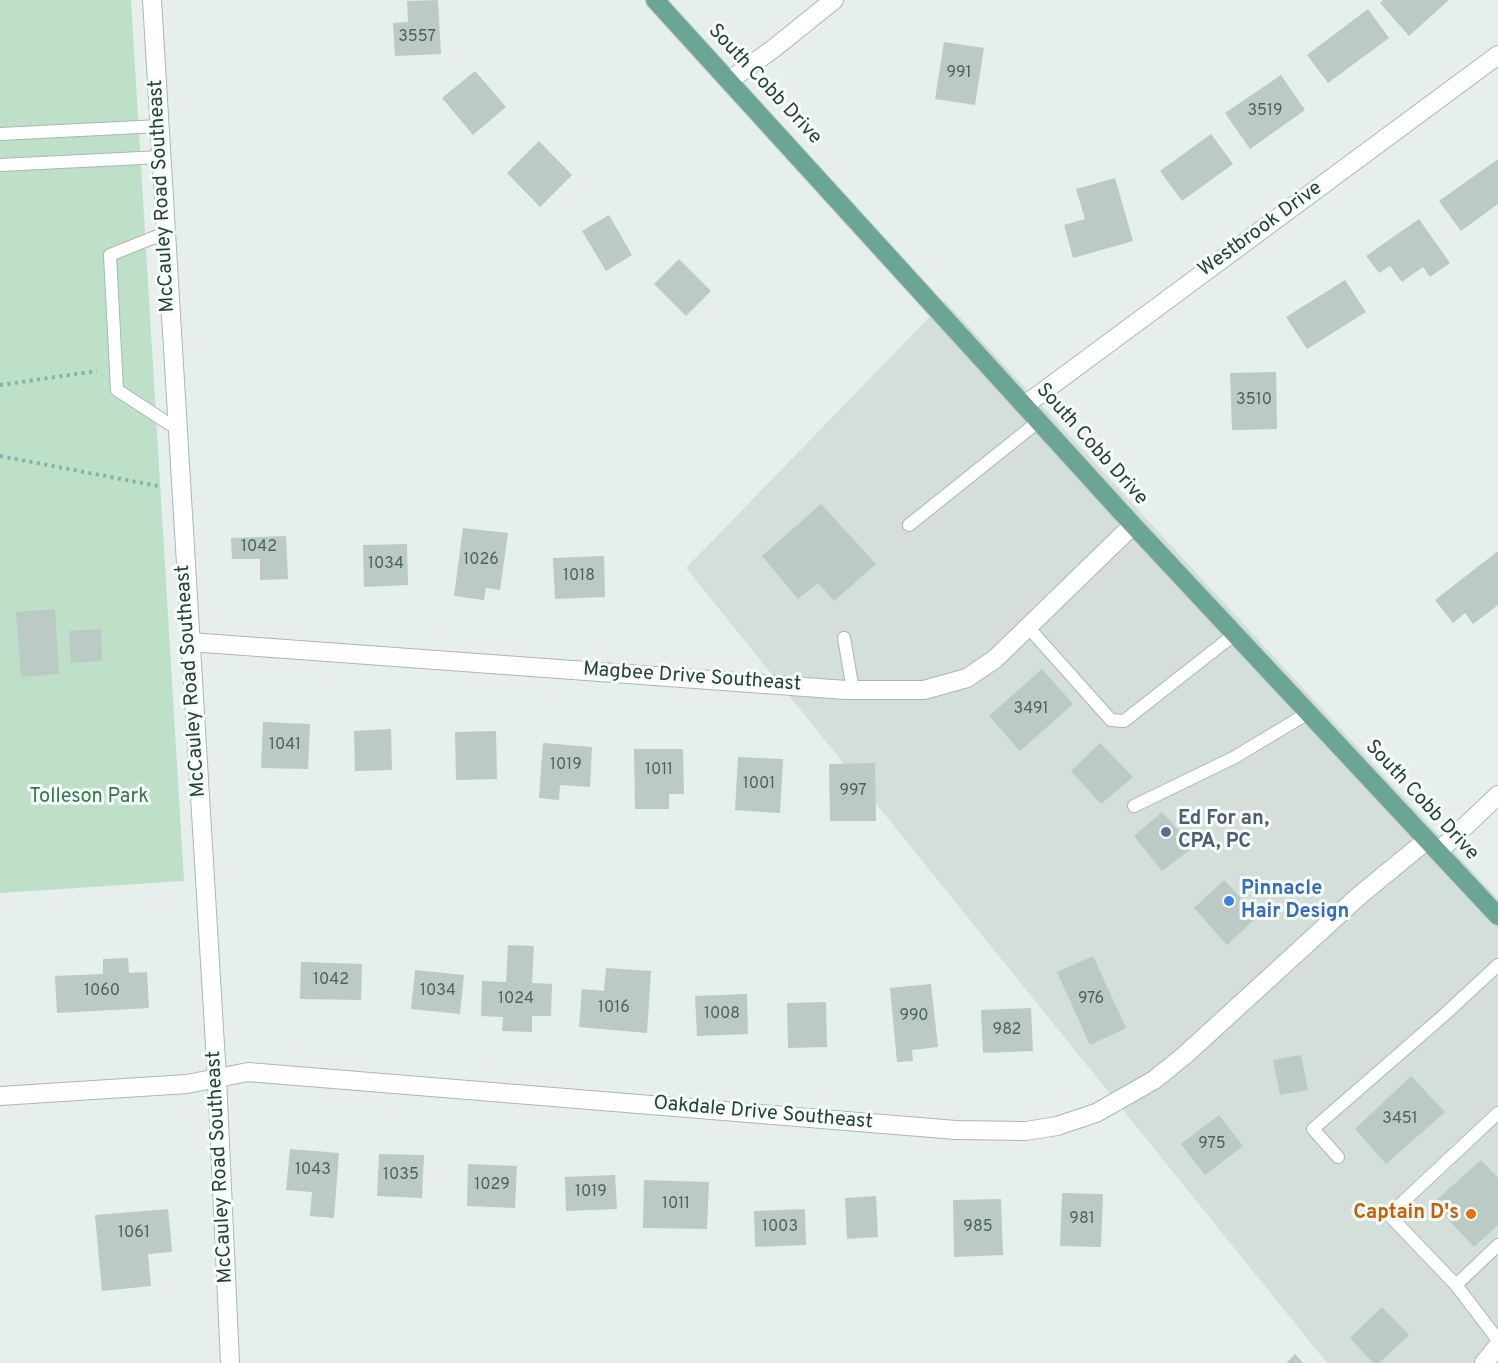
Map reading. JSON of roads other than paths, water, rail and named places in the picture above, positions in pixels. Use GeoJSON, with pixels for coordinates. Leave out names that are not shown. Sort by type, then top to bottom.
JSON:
{"type":"FeatureCollection","features":[{"type":"Feature","properties":{"kind":"main road","name":"South Cobb Drive"},"geometry":{"type":"LineString","coordinates":[[655,0],[1133,525],[1498,916]]}},
{"type":"Feature","properties":{"kind":"street","name":"McCauley Road Southeast"},"geometry":{"type":"LineString","coordinates":[[152,0],[217,1078],[230,1363]]}},
{"type":"Feature","properties":{"kind":"street"},"geometry":{"type":"LineString","coordinates":[[730,80],[834,0]]}},
{"type":"Feature","properties":{"kind":"street","name":"Westbrook Drive"},"geometry":{"type":"LineString","coordinates":[[1025,405],[1498,55]]}},
{"type":"Feature","properties":{"kind":"street","name":"Magbee Drive Southeast"},"geometry":{"type":"LineString","coordinates":[[190,642],[853,690],[924,690],[967,678],[995,659],[1133,525]]}},
{"type":"Feature","properties":{"kind":"street","name":"Oakdale Drive Southeast"},"geometry":{"type":"LineString","coordinates":[[0,1096],[188,1084],[248,1072],[956,1130],[1026,1131],[1057,1126],[1096,1113],[1154,1080],[1185,1055],[1360,895],[1433,846],[1498,795]]}},
{"type":"Feature","properties":{"kind":"street"},"geometry":{"type":"LineString","coordinates":[[1484,1363],[1498,1346]]}},
{"type":"Feature","properties":{"kind":"lane"},"geometry":{"type":"LineString","coordinates":[[0,134],[159,126]]}},
{"type":"Feature","properties":{"kind":"lane"},"geometry":{"type":"LineString","coordinates":[[0,165],[161,157]]}},
{"type":"Feature","properties":{"kind":"lane"},"geometry":{"type":"LineString","coordinates":[[165,233],[110,255],[117,390],[177,429]]}},
{"type":"Feature","properties":{"kind":"lane"},"geometry":{"type":"LineString","coordinates":[[909,525],[1039,421]]}},
{"type":"Feature","properties":{"kind":"lane"},"geometry":{"type":"LineString","coordinates":[[1028,627],[1111,720],[1124,721],[1235,634]]}},
{"type":"Feature","properties":{"kind":"lane"},"geometry":{"type":"LineString","coordinates":[[844,638],[853,690]]}},
{"type":"Feature","properties":{"kind":"lane"},"geometry":{"type":"LineString","coordinates":[[1134,806],[1235,757],[1308,713]]}},
{"type":"Feature","properties":{"kind":"lane"},"geometry":{"type":"LineString","coordinates":[[1338,1157],[1314,1129],[1443,1016],[1498,964]]}},
{"type":"Feature","properties":{"kind":"lane"},"geometry":{"type":"LineString","coordinates":[[1498,1113],[1389,1215],[1455,1285],[1498,1340]]}},
{"type":"Feature","properties":{"kind":"lane"},"geometry":{"type":"LineString","coordinates":[[1455,1285],[1498,1245]]}},
{"type":"Feature","properties":{"kind":"place","name":"Ed For an, CPA, PC"},"geometry":{"type":"Point","coordinates":[1166,832]}},
{"type":"Feature","properties":{"kind":"place","name":"Pinnacle Hair Design"},"geometry":{"type":"Point","coordinates":[1229,901]}},
{"type":"Feature","properties":{"kind":"place","name":"Captain D's"},"geometry":{"type":"Point","coordinates":[1471,1214]}},
{"type":"Feature","properties":{"kind":"park label","name":"Tolleson Park"},"geometry":{"type":"Point","coordinates":[89,798]}}]}
